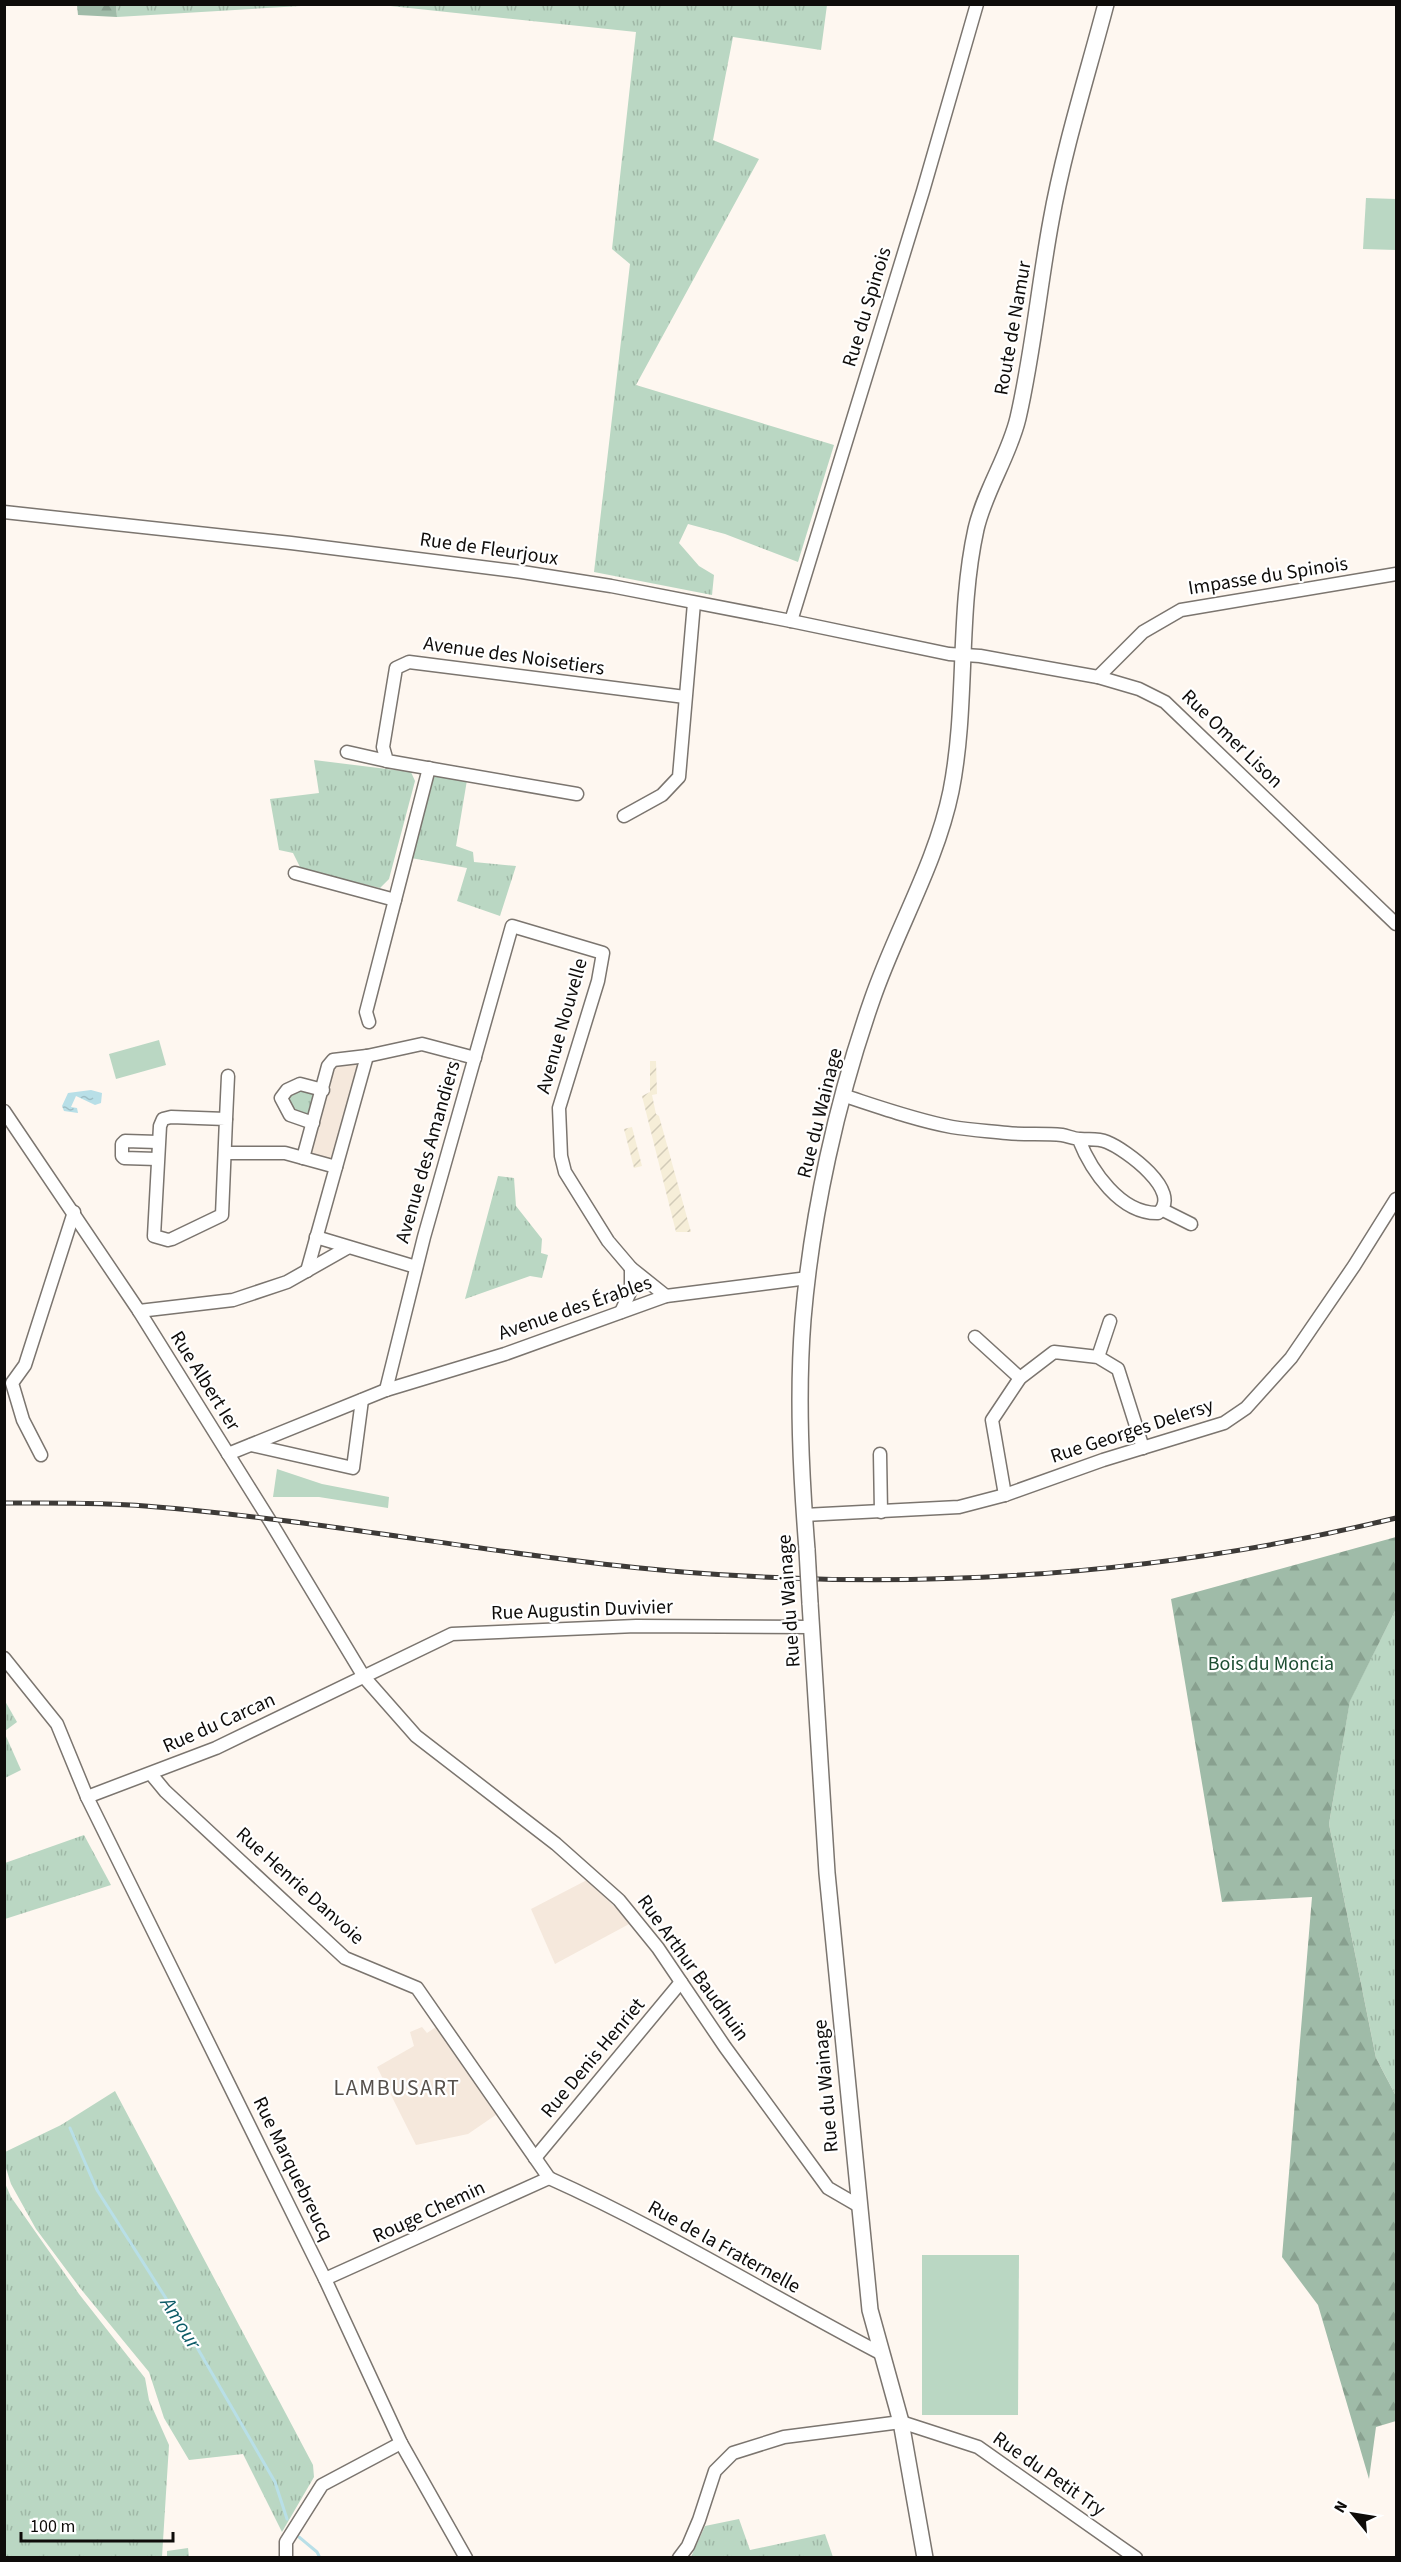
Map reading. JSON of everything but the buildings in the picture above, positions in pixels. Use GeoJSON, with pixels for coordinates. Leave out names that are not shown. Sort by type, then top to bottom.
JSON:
{"type":"FeatureCollection","features":[{"type":"Feature","properties":{"kind":"main road","name":"Route de Namur"},"geometry":{"type":"LineString","coordinates":[[963,656],[967,594],[976,528],[987,494],[1015,430],[1025,388],[1051,221],[1106,4]]}},
{"type":"Feature","properties":{"kind":"main road","name":"Rue du Wainage"},"geometry":{"type":"LineString","coordinates":[[925,2558],[901,2422],[880,2353],[870,2310],[859,2206],[827,1873],[804,1515],[801,1436],[803,1321],[830,1146],[842,1095],[873,998],[933,851],[951,792],[963,656]]}},
{"type":"Feature","properties":{"kind":"street","name":"Rue du Spinois"},"geometry":{"type":"LineString","coordinates":[[791,621],[923,191],[977,4]]}},
{"type":"Feature","properties":{"kind":"street","name":"Rue de Fleurjoux"},"geometry":{"type":"LineString","coordinates":[[4,512],[143,526],[611,586],[963,656]]}},
{"type":"Feature","properties":{"kind":"street","name":"Impasse du Spinois"},"geometry":{"type":"LineString","coordinates":[[1098,677],[1143,632],[1181,610],[1396,574]]}},
{"type":"Feature","properties":{"kind":"street"},"geometry":{"type":"LineString","coordinates":[[624,816],[662,795],[679,777],[694,603]]}},
{"type":"Feature","properties":{"kind":"street","name":"Rue Omer Lison"},"geometry":{"type":"LineString","coordinates":[[963,656],[980,656],[1098,677],[1138,689],[1165,702],[1396,924]]}},
{"type":"Feature","properties":{"kind":"street","name":"Avenue des Noisetiers"},"geometry":{"type":"LineString","coordinates":[[387,761],[383,747],[396,668],[409,662],[685,698]]}},
{"type":"Feature","properties":{"kind":"street"},"geometry":{"type":"LineString","coordinates":[[347,752],[577,794]]}},
{"type":"Feature","properties":{"kind":"street"},"geometry":{"type":"LineString","coordinates":[[369,1022],[366,1012],[429,768]]}},
{"type":"Feature","properties":{"kind":"street"},"geometry":{"type":"LineString","coordinates":[[295,873],[395,900]]}},
{"type":"Feature","properties":{"kind":"street","name":"Avenue des Amandiers"},"geometry":{"type":"LineString","coordinates":[[386,1390],[416,1267],[512,926],[603,952]]}},
{"type":"Feature","properties":{"kind":"street","name":"Avenue Nouvelle"},"geometry":{"type":"LineString","coordinates":[[603,952],[598,981],[559,1108],[561,1156],[565,1172],[608,1241],[631,1268],[666,1296]]}},
{"type":"Feature","properties":{"kind":"street"},"geometry":{"type":"LineString","coordinates":[[303,1158],[328,1066],[333,1060],[367,1056],[422,1044],[475,1058]]}},
{"type":"Feature","properties":{"kind":"street"},"geometry":{"type":"LineString","coordinates":[[307,1271],[367,1056]]}},
{"type":"Feature","properties":{"kind":"street"},"geometry":{"type":"LineString","coordinates":[[226,1119],[163,1119],[158,1142],[154,1236],[168,1240],[222,1215],[228,1076]]}},
{"type":"Feature","properties":{"kind":"street"},"geometry":{"type":"LineString","coordinates":[[313,1123],[290,1115],[281,1098],[287,1090],[300,1084],[323,1090]]}},
{"type":"Feature","properties":{"kind":"street"},"geometry":{"type":"LineString","coordinates":[[842,1095],[903,1115],[954,1127],[1013,1134],[1063,1136],[1080,1140],[1096,1138],[1138,1160],[1161,1190],[1165,1203],[1162,1210],[1158,1213],[1149,1212],[1127,1203],[1111,1191],[1087,1161],[1080,1140]]}},
{"type":"Feature","properties":{"kind":"street","name":"Rue Albert Ier"},"geometry":{"type":"LineString","coordinates":[[4,1111],[139,1311],[364,1677]]}},
{"type":"Feature","properties":{"kind":"street"},"geometry":{"type":"LineString","coordinates":[[157,1160],[124,1158],[122,1144],[125,1141],[158,1142]]}},
{"type":"Feature","properties":{"kind":"street"},"geometry":{"type":"LineString","coordinates":[[225,1153],[285,1153],[336,1167]]}},
{"type":"Feature","properties":{"kind":"street","name":"Rue Georges Delersy"},"geometry":{"type":"LineString","coordinates":[[804,1515],[959,1507],[1005,1495],[1224,1423],[1246,1408],[1291,1358],[1354,1266],[1396,1199]]}},
{"type":"Feature","properties":{"kind":"street"},"geometry":{"type":"LineString","coordinates":[[1162,1210],[1191,1224]]}},
{"type":"Feature","properties":{"kind":"street"},"geometry":{"type":"LineString","coordinates":[[41,1455],[22,1420],[8,1382],[25,1365],[74,1212]]}},
{"type":"Feature","properties":{"kind":"street"},"geometry":{"type":"LineString","coordinates":[[316,1238],[416,1267]]}},
{"type":"Feature","properties":{"kind":"street"},"geometry":{"type":"LineString","coordinates":[[139,1311],[233,1300],[287,1282],[347,1248]]}},
{"type":"Feature","properties":{"kind":"street"},"geometry":{"type":"LineString","coordinates":[[621,1312],[631,1290],[631,1268]]}},
{"type":"Feature","properties":{"kind":"street","name":"Avenue des Érables"},"geometry":{"type":"LineString","coordinates":[[228,1454],[386,1390],[505,1354],[666,1296],[808,1278]]}},
{"type":"Feature","properties":{"kind":"street"},"geometry":{"type":"LineString","coordinates":[[1098,1357],[1110,1321]]}},
{"type":"Feature","properties":{"kind":"street"},"geometry":{"type":"LineString","coordinates":[[975,1337],[1020,1378]]}},
{"type":"Feature","properties":{"kind":"street"},"geometry":{"type":"LineString","coordinates":[[1005,1495],[992,1420],[1020,1378],[1053,1352],[1098,1357],[1118,1370],[1143,1448]]}},
{"type":"Feature","properties":{"kind":"street"},"geometry":{"type":"LineString","coordinates":[[251,1445],[353,1468],[362,1400]]}},
{"type":"Feature","properties":{"kind":"street"},"geometry":{"type":"LineString","coordinates":[[880,1454],[881,1512]]}},
{"type":"Feature","properties":{"kind":"street","name":"Rue Augustin Duvivier"},"geometry":{"type":"LineString","coordinates":[[364,1677],[452,1634],[636,1626],[812,1627]]}},
{"type":"Feature","properties":{"kind":"street","name":"Rue Marquebreucq"},"geometry":{"type":"LineString","coordinates":[[4,1658],[57,1724],[87,1797],[325,2279],[401,2443],[466,2558]]}},
{"type":"Feature","properties":{"kind":"street","name":"Rue du Carcan"},"geometry":{"type":"LineString","coordinates":[[87,1797],[216,1748],[364,1677]]}},
{"type":"Feature","properties":{"kind":"street","name":"Rue Arthur Baudhuin"},"geometry":{"type":"LineString","coordinates":[[364,1677],[416,1736],[556,1844],[606,1887],[633,1916],[828,2188],[859,2206]]}},
{"type":"Feature","properties":{"kind":"street","name":"Rue Henrie Danvoie"},"geometry":{"type":"LineString","coordinates":[[151,1774],[165,1791],[345,1958],[417,1988],[549,2178]]}},
{"type":"Feature","properties":{"kind":"street","name":"Rue Denis Henriet"},"geometry":{"type":"LineString","coordinates":[[535,2158],[681,1982]]}},
{"type":"Feature","properties":{"kind":"street","name":"Rouge Chemin"},"geometry":{"type":"LineString","coordinates":[[325,2279],[549,2178]]}},
{"type":"Feature","properties":{"kind":"street","name":"Rue de la Fraternelle"},"geometry":{"type":"LineString","coordinates":[[549,2178],[595,2198],[706,2256],[794,2308],[880,2353]]}},
{"type":"Feature","properties":{"kind":"street"},"geometry":{"type":"LineString","coordinates":[[679,2558],[688,2546],[699,2520],[715,2471],[733,2452],[784,2437],[901,2422]]}},
{"type":"Feature","properties":{"kind":"street","name":"Rue du Petit Try"},"geometry":{"type":"LineString","coordinates":[[901,2422],[978,2447],[1136,2558]]}},
{"type":"Feature","properties":{"kind":"street"},"geometry":{"type":"LineString","coordinates":[[286,2558],[286,2542],[322,2485],[401,2443]]}},
{"type":"Feature","properties":{"kind":"shaded area"},"geometry":{"type":"Polygon","coordinates":[[[361,1061],[334,1161],[309,1157],[333,1065],[361,1061]]]}},
{"type":"Feature","properties":{"kind":"shaded area"},"geometry":{"type":"Polygon","coordinates":[[[650,1061],[656,1061],[657,1094],[652,1095],[656,1114],[659,1116],[691,1232],[676,1232],[642,1096],[650,1092],[650,1061]]]}},
{"type":"Feature","properties":{"kind":"shaded area"},"geometry":{"type":"Polygon","coordinates":[[[632,1127],[642,1166],[634,1168],[624,1129],[632,1127]]]}},
{"type":"Feature","properties":{"kind":"shaded area"},"geometry":{"type":"Polygon","coordinates":[[[587,1880],[631,1923],[555,1964],[531,1909],[587,1880]]]}},
{"type":"Feature","properties":{"kind":"shaded area"},"geometry":{"type":"Polygon","coordinates":[[[422,2027],[427,2033],[436,2027],[500,2112],[468,2134],[416,2145],[377,2067],[414,2046],[410,2032],[422,2027]]]}},
{"type":"Feature","properties":{"kind":"green space"},"geometry":{"type":"Polygon","coordinates":[[[116,4],[318,5],[117,17],[116,4]]]}},
{"type":"Feature","properties":{"kind":"green space"},"geometry":{"type":"Polygon","coordinates":[[[77,5],[116,5],[117,17],[78,15],[77,5]]]}},
{"type":"Feature","properties":{"kind":"green space"},"geometry":{"type":"Polygon","coordinates":[[[381,5],[827,5],[821,50],[733,37],[713,140],[759,159],[636,385],[834,445],[798,562],[725,534],[688,524],[679,543],[699,566],[714,575],[712,595],[594,572],[630,264],[612,249],[636,32],[381,5]]]}},
{"type":"Feature","properties":{"kind":"green space"},"geometry":{"type":"Polygon","coordinates":[[[1366,198],[1396,199],[1396,250],[1363,249],[1366,198]]]}},
{"type":"Feature","properties":{"kind":"green space"},"geometry":{"type":"Polygon","coordinates":[[[314,760],[411,772],[415,781],[389,879],[380,888],[301,869],[293,853],[279,850],[270,799],[319,793],[314,760]]]}},
{"type":"Feature","properties":{"kind":"green space"},"geometry":{"type":"Polygon","coordinates":[[[432,777],[467,780],[456,846],[473,852],[474,862],[516,866],[500,916],[457,901],[467,868],[411,858],[432,777]]]}},
{"type":"Feature","properties":{"kind":"green space"},"geometry":{"type":"Polygon","coordinates":[[[159,1040],[166,1065],[116,1079],[109,1054],[159,1040]]]}},
{"type":"Feature","properties":{"kind":"green space"},"geometry":{"type":"Polygon","coordinates":[[[301,1088],[318,1093],[311,1118],[294,1113],[287,1096],[301,1088]]]}},
{"type":"Feature","properties":{"kind":"green space"},"geometry":{"type":"Polygon","coordinates":[[[498,1176],[514,1178],[516,1206],[542,1239],[541,1253],[548,1255],[542,1278],[530,1276],[465,1299],[498,1176]]]}},
{"type":"Feature","properties":{"kind":"green space"},"geometry":{"type":"Polygon","coordinates":[[[277,1469],[322,1484],[389,1497],[388,1508],[319,1497],[273,1497],[277,1469]]]}},
{"type":"Feature","properties":{"kind":"green space","name":"Bois du Moncia"},"geometry":{"type":"Polygon","coordinates":[[[1396,1537],[1396,1609],[1350,1701],[1329,1824],[1376,2058],[1396,2096],[1396,2421],[1376,2427],[1369,2479],[1318,2305],[1282,2257],[1312,1897],[1222,1902],[1171,1599],[1396,1537]]]}},
{"type":"Feature","properties":{"kind":"green space"},"geometry":{"type":"Polygon","coordinates":[[[1396,1609],[1396,2096],[1376,2058],[1329,1824],[1350,1700],[1396,1609]]]}},
{"type":"Feature","properties":{"kind":"green space"},"geometry":{"type":"Polygon","coordinates":[[[5,1701],[17,1722],[4,1731],[5,1701]]]}},
{"type":"Feature","properties":{"kind":"green space"},"geometry":{"type":"Polygon","coordinates":[[[5,1734],[21,1770],[4,1778],[5,1734]]]}},
{"type":"Feature","properties":{"kind":"green space"},"geometry":{"type":"Polygon","coordinates":[[[84,1835],[111,1885],[5,1919],[5,1863],[84,1835]]]}},
{"type":"Feature","properties":{"kind":"green space"},"geometry":{"type":"Polygon","coordinates":[[[115,2091],[313,2465],[314,2477],[282,2532],[243,2454],[189,2460],[164,2418],[149,2372],[80,2288],[36,2229],[11,2184],[5,2165],[5,2152],[61,2125],[115,2091]]]}},
{"type":"Feature","properties":{"kind":"green space"},"geometry":{"type":"Polygon","coordinates":[[[4,2181],[11,2197],[79,2294],[145,2378],[149,2400],[169,2445],[162,2557],[5,2557],[4,2181]]]}},
{"type":"Feature","properties":{"kind":"green space"},"geometry":{"type":"Polygon","coordinates":[[[922,2255],[1019,2255],[1018,2415],[922,2415],[922,2255]]]}},
{"type":"Feature","properties":{"kind":"green space"},"geometry":{"type":"Polygon","coordinates":[[[739,2519],[750,2550],[825,2534],[833,2557],[691,2557],[705,2526],[739,2519]]]}},
{"type":"Feature","properties":{"kind":"green space"},"geometry":{"type":"Polygon","coordinates":[[[188,2548],[189,2557],[167,2557],[167,2551],[188,2548]]]}},
{"type":"Feature","properties":{"kind":"water"},"geometry":{"type":"Polygon","coordinates":[[[91,1090],[102,1093],[101,1103],[95,1105],[76,1096],[71,1107],[77,1108],[78,1113],[64,1111],[62,1106],[68,1093],[91,1090]]]}},
{"type":"Feature","properties":{"kind":"waterway","name":"Amour"},"geometry":{"type":"LineString","coordinates":[[70,2128],[97,2190],[195,2344],[275,2482],[287,2519]]}},
{"type":"Feature","properties":{"kind":"waterway","name":"Amour"},"geometry":{"type":"LineString","coordinates":[[299,2537],[317,2552],[320,2558]]}},
{"type":"Feature","properties":{"kind":"railway"},"geometry":{"type":"LineString","coordinates":[[4,1503],[92,1503],[212,1512],[549,1557],[683,1572],[863,1580],[1042,1574],[1131,1565],[1220,1553],[1396,1518]]}},
{"type":"Feature","properties":{"kind":"district","name":"LAMBUSART"},"geometry":{"type":"Point","coordinates":[397,2088]}}]}
